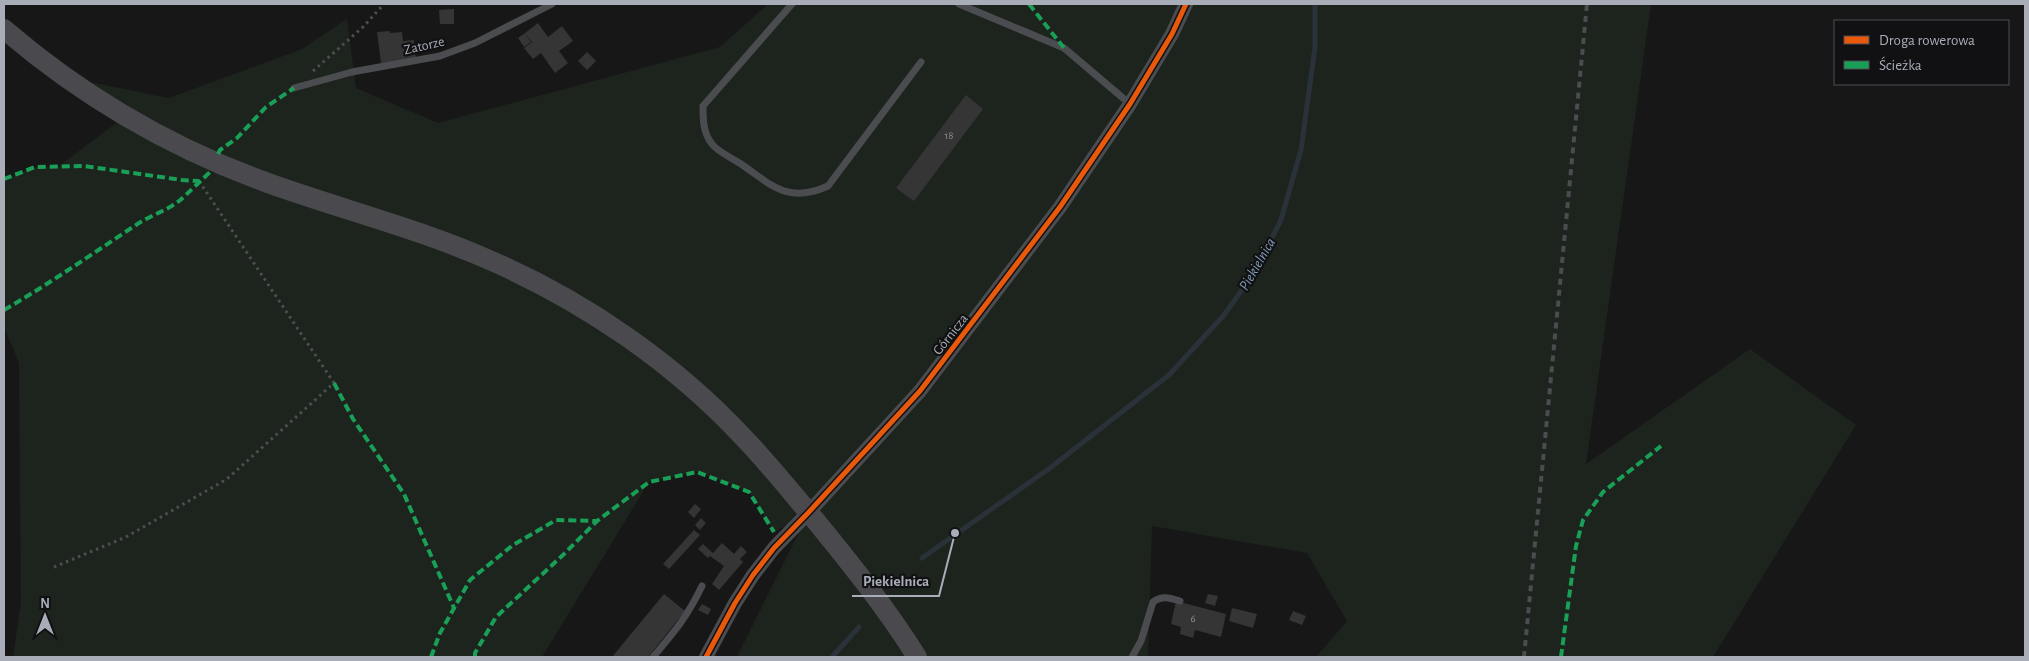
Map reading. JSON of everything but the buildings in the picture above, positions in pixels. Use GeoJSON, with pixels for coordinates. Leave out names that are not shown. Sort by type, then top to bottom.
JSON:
{"type":"FeatureCollection","features":[{"type":"Feature","properties":{"kind":"main road"},"geometry":{"type":"LineString","coordinates":[[4,29],[80,88],[124,117],[170,141],[215,162],[268,183],[432,237],[493,262],[546,287],[587,310],[653,357],[692,389],[744,437],[849,562],[917,657]]}},
{"type":"Feature","properties":{"kind":"street","name":"Górnicza"},"geometry":{"type":"LineString","coordinates":[[706,657],[753,575],[774,548],[920,391],[1060,207],[1130,104],[1172,34],[1186,4]]}},
{"type":"Feature","properties":{"kind":"lane","name":"Zatorze"},"geometry":{"type":"LineString","coordinates":[[294,88],[352,72],[440,56],[474,43],[552,4]]}},
{"type":"Feature","properties":{"kind":"lane"},"geometry":{"type":"LineString","coordinates":[[792,4],[703,106],[703,124],[712,144],[780,190],[799,194],[816,192],[828,186],[921,62]]}},
{"type":"Feature","properties":{"kind":"lane"},"geometry":{"type":"LineString","coordinates":[[959,4],[1064,48],[1130,104]]}},
{"type":"Feature","properties":{"kind":"lane"},"geometry":{"type":"LineString","coordinates":[[653,657],[680,626],[702,586]]}},
{"type":"Feature","properties":{"kind":"lane"},"geometry":{"type":"LineString","coordinates":[[1132,657],[1140,646],[1153,602],[1158,598],[1164,597],[1180,601]]}},
{"type":"Feature","properties":{"kind":"path"},"geometry":{"type":"LineString","coordinates":[[294,88],[363,27],[384,4]]}},
{"type":"Feature","properties":{"kind":"path"},"geometry":{"type":"LineString","coordinates":[[54,567],[126,537],[227,478],[334,383],[199,181]]}},
{"type":"Feature","properties":{"kind":"shaded area"},"geometry":{"type":"Polygon","coordinates":[[[768,4],[1651,4],[1586,464],[1750,349],[1856,425],[1713,657],[1316,657],[1347,621],[1307,553],[1152,526],[1148,657],[737,657],[808,514],[774,532],[749,492],[697,472],[649,482],[542,657],[13,657],[21,602],[19,363],[4,327],[4,179],[35,167],[59,166],[124,117],[65,77],[169,98],[302,49],[347,19],[356,88],[438,123],[720,47],[768,4]]]}},
{"type":"Feature","properties":{"kind":"waterway","name":"Piekielnica"},"geometry":{"type":"LineString","coordinates":[[922,558],[1050,468],[1169,375],[1224,315],[1254,273],[1281,220],[1301,150],[1315,47],[1315,4]]}},
{"type":"Feature","properties":{"kind":"waterway","name":"Piekielnica"},"geometry":{"type":"LineString","coordinates":[[832,657],[859,627]]}},
{"type":"Feature","properties":{"kind":"railway"},"geometry":{"type":"LineString","coordinates":[[1524,657],[1587,4]]}},
{"type":"Feature","properties":{"kind":"marked path"},"geometry":{"type":"LineString","coordinates":[[1029,4],[1064,48]]}},
{"type":"Feature","properties":{"kind":"marked path"},"geometry":{"type":"LineString","coordinates":[[218,154],[220,150],[237,138],[266,107],[294,88]]}},
{"type":"Feature","properties":{"kind":"marked path"},"geometry":{"type":"LineString","coordinates":[[4,179],[35,167],[84,166],[199,181]]}},
{"type":"Feature","properties":{"kind":"marked path"},"geometry":{"type":"LineString","coordinates":[[4,310],[141,222],[174,205],[212,170]]}},
{"type":"Feature","properties":{"kind":"marked path"},"geometry":{"type":"LineString","coordinates":[[334,383],[353,419],[404,494],[454,608]]}},
{"type":"Feature","properties":{"kind":"marked path"},"geometry":{"type":"LineString","coordinates":[[1561,657],[1576,546],[1583,520],[1603,492],[1661,446]]}},
{"type":"Feature","properties":{"kind":"marked path"},"geometry":{"type":"LineString","coordinates":[[431,657],[440,633],[470,580],[513,545],[556,520],[597,521],[649,482],[697,472],[749,492],[774,532]]}},
{"type":"Feature","properties":{"kind":"marked path"},"geometry":{"type":"LineString","coordinates":[[475,657],[475,653],[496,617],[597,521]]}},
{"type":"Feature","properties":{"kind":"cycle path"},"geometry":{"type":"LineString","coordinates":[[706,657],[735,603],[753,575],[774,548],[920,391],[1060,207],[1130,104],[1172,34],[1186,4]]}},
{"type":"Feature","properties":{"kind":"place","name":"Piekielnica"},"geometry":{"type":"Point","coordinates":[955,533]}}]}
